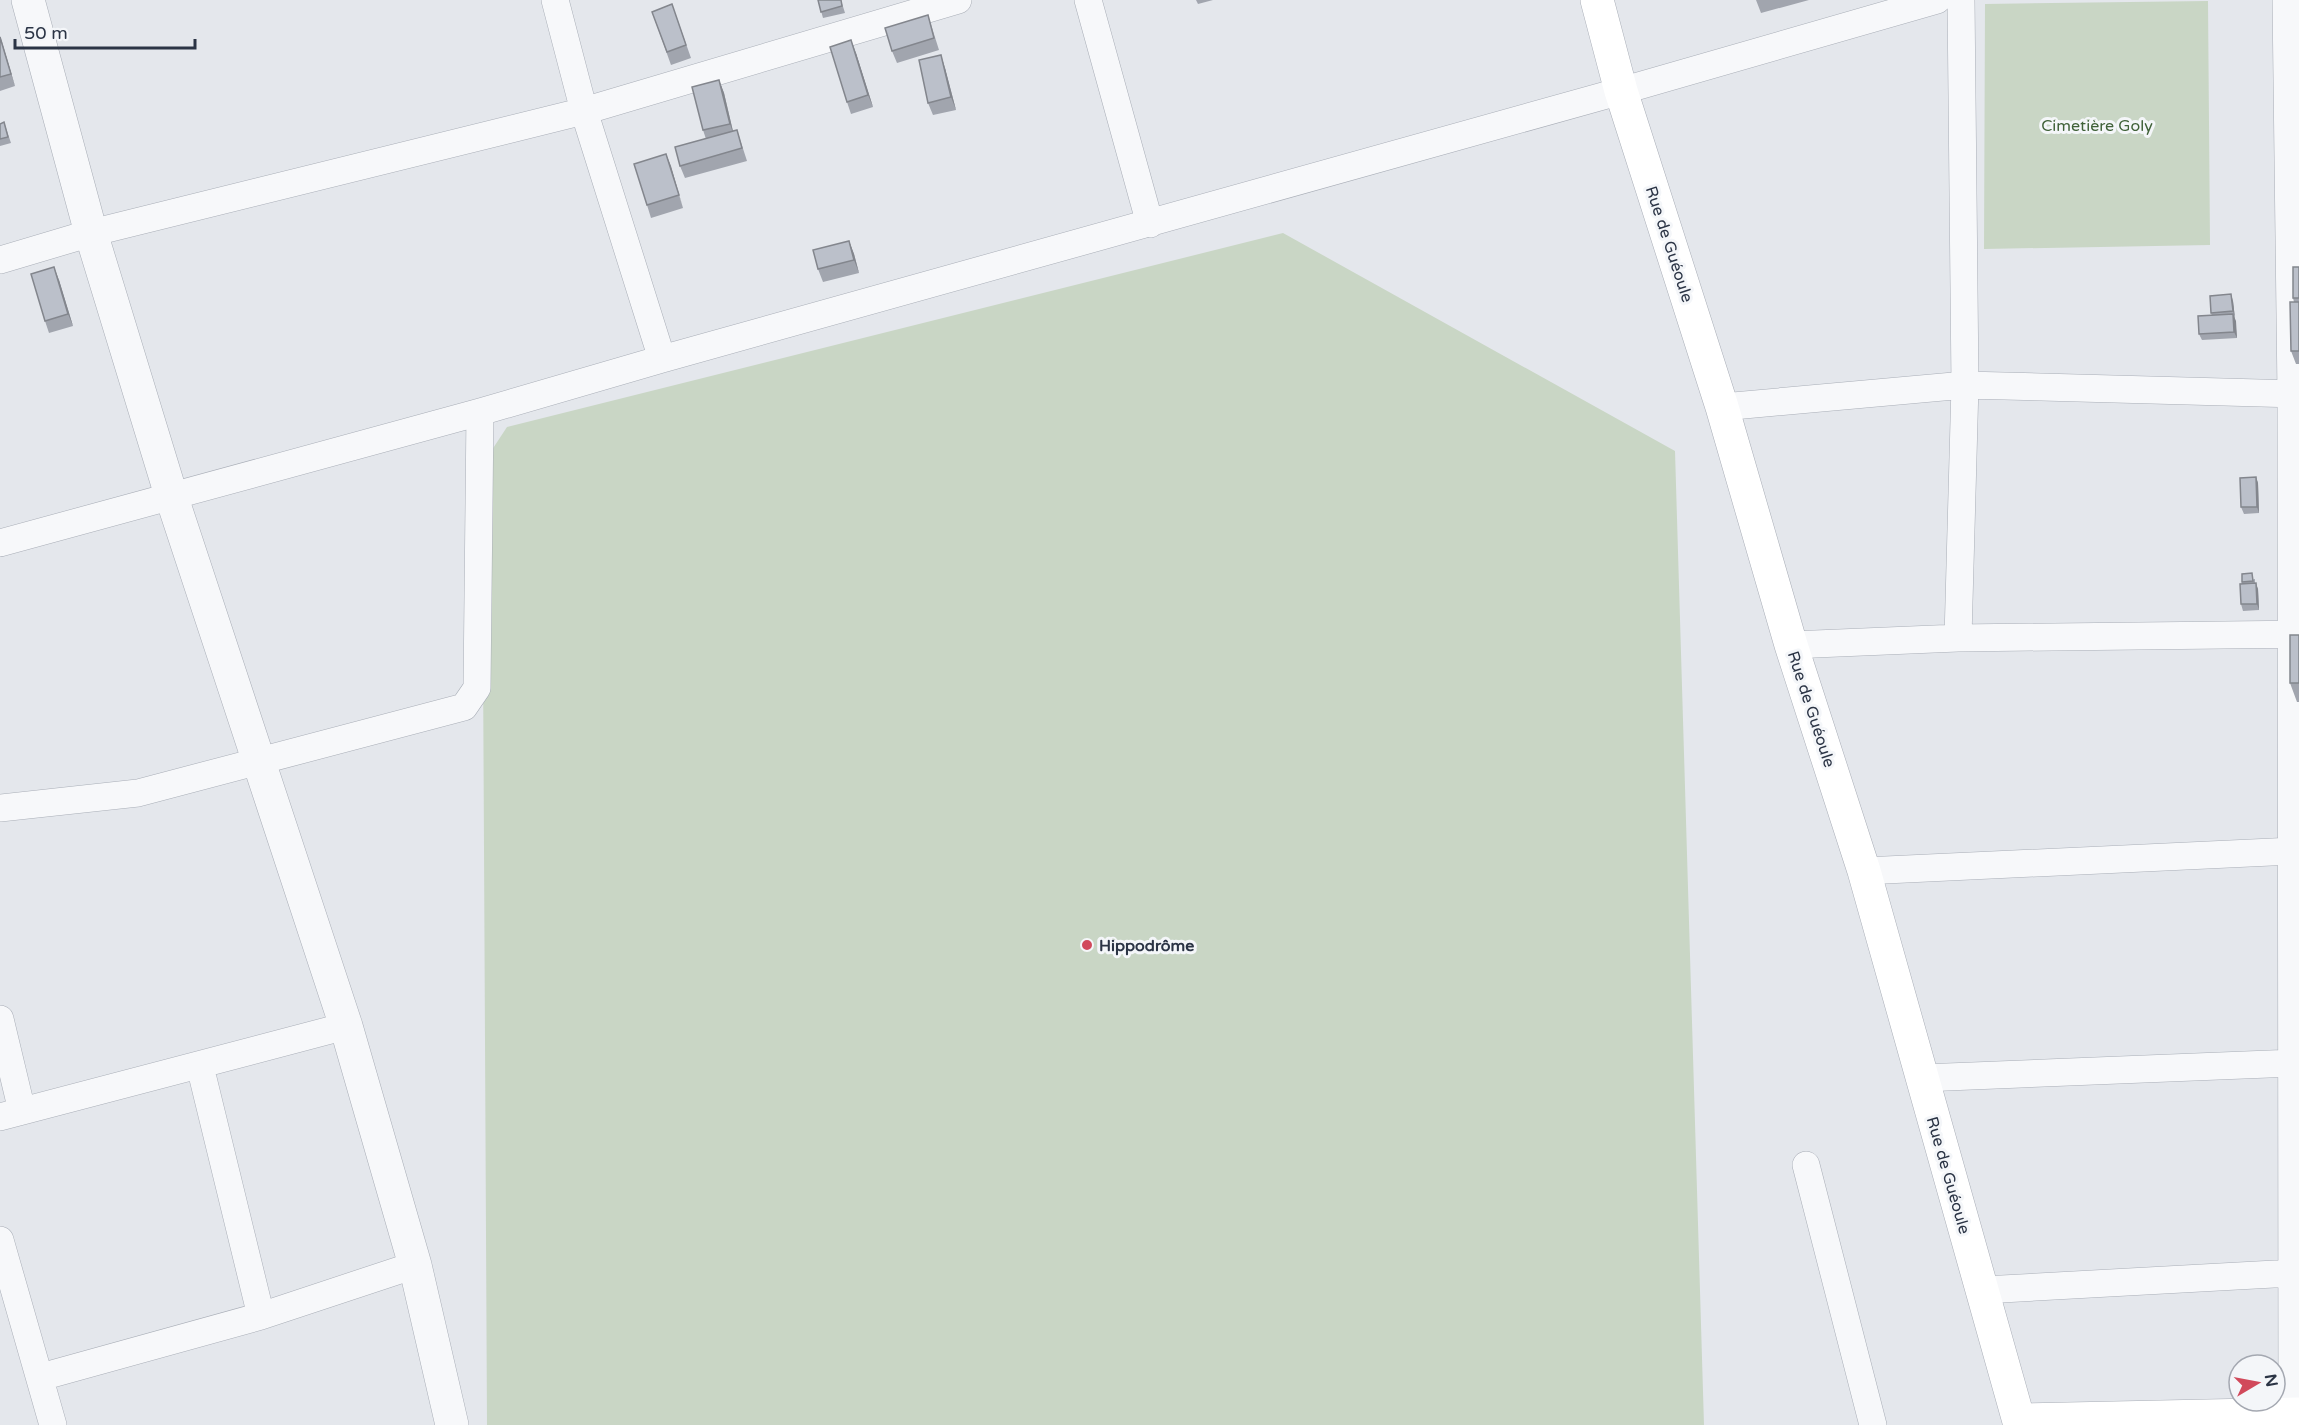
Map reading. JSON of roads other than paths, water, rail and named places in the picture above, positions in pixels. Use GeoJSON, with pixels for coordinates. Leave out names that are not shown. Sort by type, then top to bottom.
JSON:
{"type":"FeatureCollection","features":[{"type":"Feature","properties":{"kind":"main road","name":"Rue de Guéoule"},"geometry":{"type":"LineString","coordinates":[[1597,0],[1622,92],[1722,407],[1791,645],[1864,871],[2020,1422]]}},
{"type":"Feature","properties":{"kind":"main road"},"geometry":{"type":"LineString","coordinates":[[2020,1422],[2294,1418]]}},
{"type":"Feature","properties":{"kind":"street"},"geometry":{"type":"LineString","coordinates":[[28,0],[91,233],[171,495],[346,1026],[416,1264],[452,1425]]}},
{"type":"Feature","properties":{"kind":"street"},"geometry":{"type":"LineString","coordinates":[[555,0],[584,111],[662,359]]}},
{"type":"Feature","properties":{"kind":"street"},"geometry":{"type":"LineString","coordinates":[[0,260],[91,233],[584,111],[958,0]]}},
{"type":"Feature","properties":{"kind":"street"},"geometry":{"type":"LineString","coordinates":[[1088,0],[1149,224]]}},
{"type":"Feature","properties":{"kind":"street"},"geometry":{"type":"LineString","coordinates":[[0,543],[480,412],[662,359],[1622,92],[1937,0]]}},
{"type":"Feature","properties":{"kind":"street"},"geometry":{"type":"LineString","coordinates":[[1958,638],[1965,386],[1961,0]]}},
{"type":"Feature","properties":{"kind":"street"},"geometry":{"type":"LineString","coordinates":[[2286,0],[2293,122],[2295,394],[2294,1063],[2291,1273],[2294,1418]]}},
{"type":"Feature","properties":{"kind":"street"},"geometry":{"type":"LineString","coordinates":[[1722,407],[1965,386],[2295,394]]}},
{"type":"Feature","properties":{"kind":"street"},"geometry":{"type":"LineString","coordinates":[[0,808],[138,793],[465,707],[477,688],[480,412]]}},
{"type":"Feature","properties":{"kind":"street"},"geometry":{"type":"LineString","coordinates":[[1791,645],[1958,638],[2295,634]]}},
{"type":"Feature","properties":{"kind":"street"},"geometry":{"type":"LineString","coordinates":[[1864,871],[2293,850]]}},
{"type":"Feature","properties":{"kind":"street"},"geometry":{"type":"LineString","coordinates":[[0,1019],[11,1114],[346,1026]]}},
{"type":"Feature","properties":{"kind":"street"},"geometry":{"type":"LineString","coordinates":[[1922,1078],[2294,1063]]}},
{"type":"Feature","properties":{"kind":"street"},"geometry":{"type":"LineString","coordinates":[[200,1066],[261,1316]]}},
{"type":"Feature","properties":{"kind":"street"},"geometry":{"type":"LineString","coordinates":[[1806,1165],[1873,1425]]}},
{"type":"Feature","properties":{"kind":"street"},"geometry":{"type":"LineString","coordinates":[[0,1240],[53,1425]]}},
{"type":"Feature","properties":{"kind":"street"},"geometry":{"type":"LineString","coordinates":[[41,1377],[261,1316],[416,1264]]}},
{"type":"Feature","properties":{"kind":"street"},"geometry":{"type":"LineString","coordinates":[[1983,1290],[2291,1273]]}},
{"type":"Feature","properties":{"kind":"place","name":"Hippodrôme"},"geometry":{"type":"Point","coordinates":[1087,945]}},
{"type":"Feature","properties":{"kind":"park label","name":"Cimetière Goly"},"geometry":{"type":"Point","coordinates":[2097,125]}}]}
